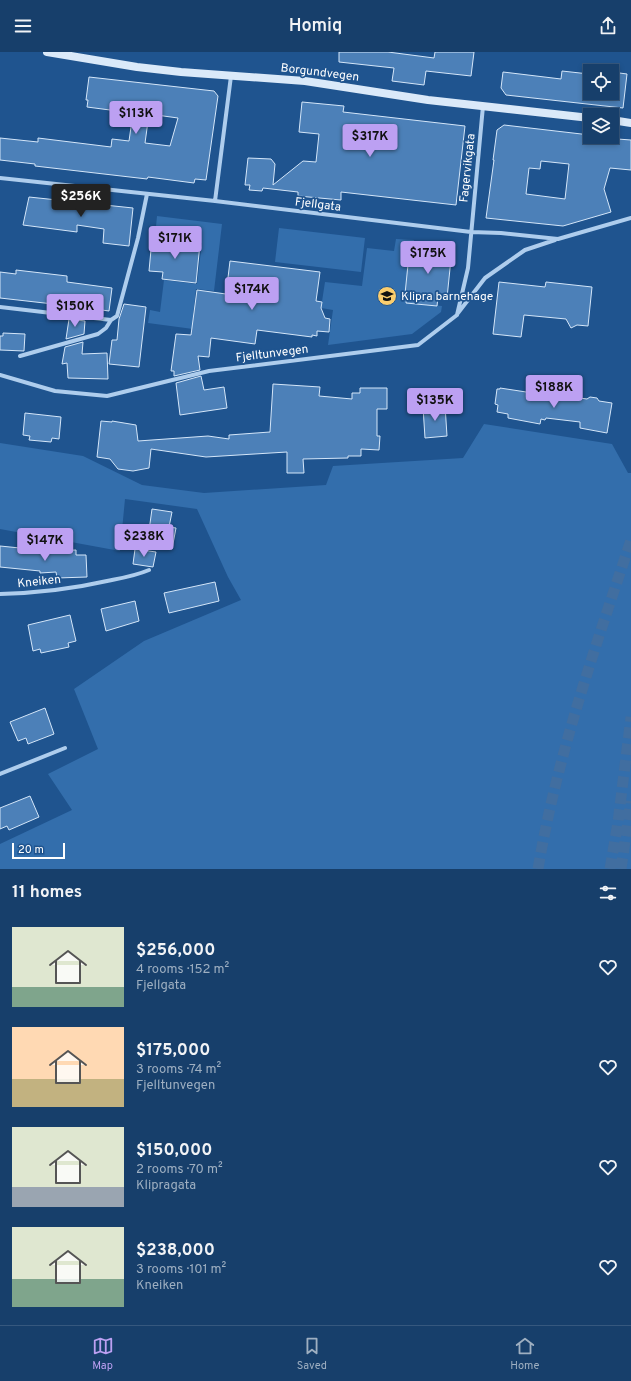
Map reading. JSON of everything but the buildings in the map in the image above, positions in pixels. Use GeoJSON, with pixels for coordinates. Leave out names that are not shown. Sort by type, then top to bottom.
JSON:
{"type":"FeatureCollection","features":[{"type":"Feature","properties":{"kind":"main road","name":"Borgundvegen"},"geometry":{"type":"LineString","coordinates":[[47,52],[136,67],[305,81],[428,100],[583,117]]}},
{"type":"Feature","properties":{"kind":"main road"},"geometry":{"type":"LineString","coordinates":[[619,121],[631,123]]}},
{"type":"Feature","properties":{"kind":"street"},"geometry":{"type":"LineString","coordinates":[[215,201],[231,76]]}},
{"type":"Feature","properties":{"kind":"street","name":"Fagervikgata"},"geometry":{"type":"LineString","coordinates":[[471,232],[483,106]]}},
{"type":"Feature","properties":{"kind":"street","name":"Fjellgata"},"geometry":{"type":"LineString","coordinates":[[0,178],[215,201],[471,232],[501,233],[558,239],[631,218]]}},
{"type":"Feature","properties":{"kind":"street"},"geometry":{"type":"LineString","coordinates":[[20,356],[98,334],[117,316],[138,238],[147,194]]}},
{"type":"Feature","properties":{"kind":"street"},"geometry":{"type":"LineString","coordinates":[[457,315],[468,268],[471,232]]}},
{"type":"Feature","properties":{"kind":"street","name":"Fjelltunvegen"},"geometry":{"type":"LineString","coordinates":[[0,375],[55,391],[107,396],[210,371],[418,345],[457,315],[484,278],[525,250],[558,239]]}},
{"type":"Feature","properties":{"kind":"street"},"geometry":{"type":"LineString","coordinates":[[0,307],[112,320]]}},
{"type":"Feature","properties":{"kind":"street","name":"Kneiken"},"geometry":{"type":"LineString","coordinates":[[0,594],[27,593],[84,586],[134,576],[149,570]]}},
{"type":"Feature","properties":{"kind":"street"},"geometry":{"type":"LineString","coordinates":[[0,774],[65,748]]}},
{"type":"Feature","properties":{"kind":"shaded area"},"geometry":{"type":"Polygon","coordinates":[[[157,216],[222,224],[214,291],[196,289],[193,315],[209,317],[208,331],[148,323],[150,310],[160,312],[164,280],[197,284],[202,243],[155,237],[157,216]]]}},
{"type":"Feature","properties":{"kind":"shaded area"},"geometry":{"type":"Polygon","coordinates":[[[279,228],[365,238],[361,272],[275,262],[279,228]]]}},
{"type":"Feature","properties":{"kind":"shaded area","name":"Klipra barnehage"},"geometry":{"type":"Polygon","coordinates":[[[396,239],[414,240],[407,303],[442,306],[441,312],[412,334],[328,345],[333,310],[321,308],[325,282],[362,286],[367,248],[394,251],[396,239]]]}},
{"type":"Feature","properties":{"kind":"shaded area"},"geometry":{"type":"Polygon","coordinates":[[[484,424],[612,444],[628,473],[631,473],[631,869],[0,869],[0,844],[72,810],[48,774],[98,749],[74,689],[144,641],[241,600],[228,577],[197,509],[125,499],[120,551],[0,529],[0,443],[83,456],[142,485],[204,493],[326,485],[333,466],[463,458],[484,424]]]}},
{"type":"Feature","properties":{"kind":"tunnel"},"geometry":{"type":"LineString","coordinates":[[538,869],[555,785],[566,744],[631,540]]}},
{"type":"Feature","properties":{"kind":"tunnel"},"geometry":{"type":"LineString","coordinates":[[610,869],[618,822],[631,717]]}},
{"type":"Feature","properties":{"kind":"tunnel"},"geometry":{"type":"LineString","coordinates":[[621,869],[631,801]]}},
{"type":"Feature","properties":{"kind":"place","name":"Klipra barnehage"},"geometry":{"type":"Point","coordinates":[387,296]}}]}
